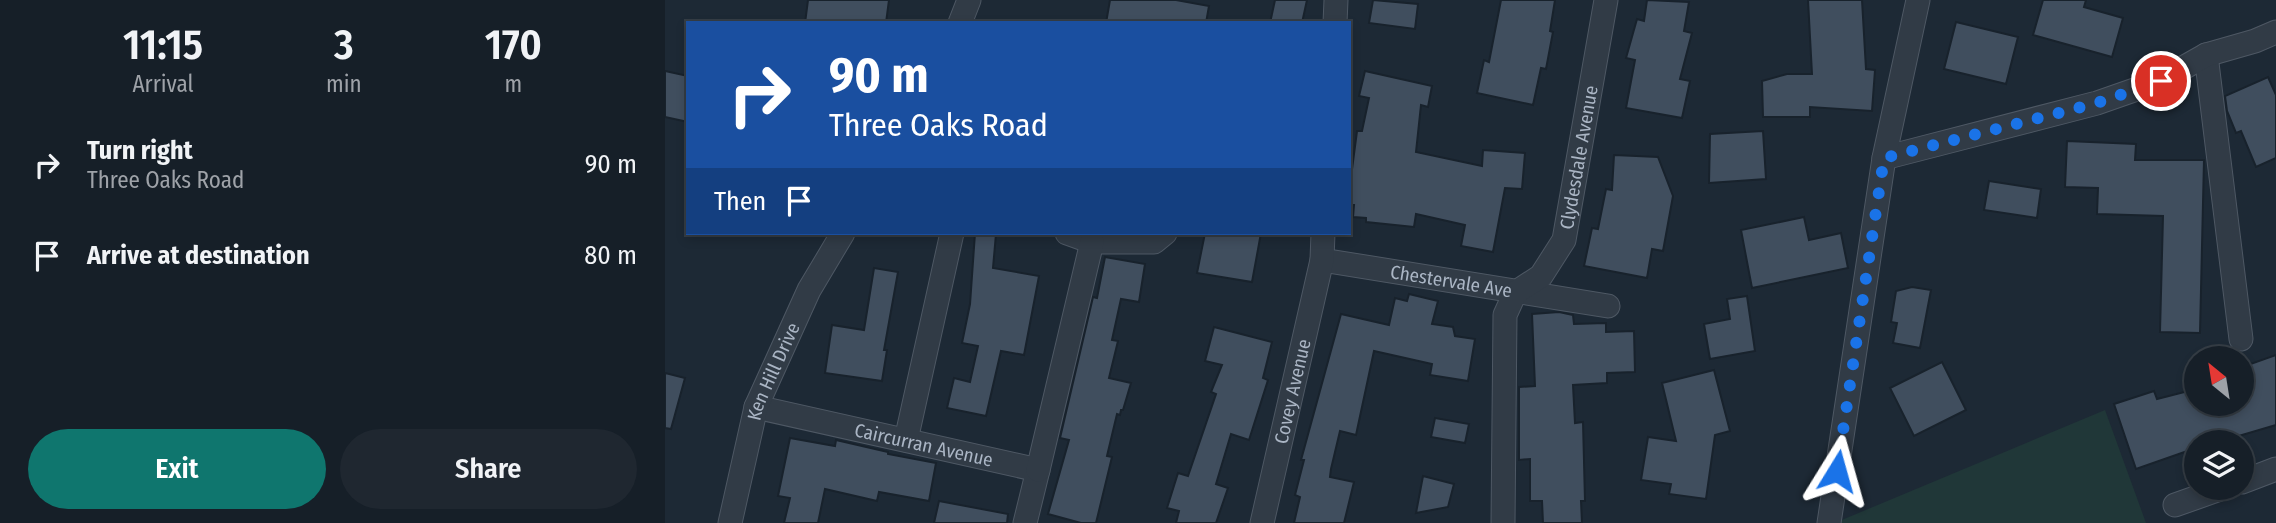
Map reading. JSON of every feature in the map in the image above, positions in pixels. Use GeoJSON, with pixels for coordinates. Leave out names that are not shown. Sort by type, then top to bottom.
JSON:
{"type":"FeatureCollection","features":[{"type":"Feature","properties":{"kind":"street"},"geometry":{"type":"LineString","coordinates":[[961,21],[969,0]]}},
{"type":"Feature","properties":{"kind":"street"},"geometry":{"type":"LineString","coordinates":[[1335,21],[1336,0]]}},
{"type":"Feature","properties":{"kind":"street","name":"Clydesdale Avenue"},"geometry":{"type":"LineString","coordinates":[[1515,293],[1541,276],[1564,240],[1606,0]]}},
{"type":"Feature","properties":{"kind":"street"},"geometry":{"type":"LineString","coordinates":[[1829,523],[1884,158],[1918,0]]}},
{"type":"Feature","properties":{"kind":"street"},"geometry":{"type":"LineString","coordinates":[[1884,158],[2097,103],[2161,81],[2206,55],[2276,32]]}},
{"type":"Feature","properties":{"kind":"street"},"geometry":{"type":"LineString","coordinates":[[2206,55],[2241,339]]}},
{"type":"Feature","properties":{"kind":"street","name":"Ken Hill Drive"},"geometry":{"type":"LineString","coordinates":[[730,523],[757,407],[809,290],[842,235]]}},
{"type":"Feature","properties":{"kind":"street"},"geometry":{"type":"LineString","coordinates":[[906,440],[952,235]]}},
{"type":"Feature","properties":{"kind":"street"},"geometry":{"type":"LineString","coordinates":[[1073,235],[1092,242],[1154,242],[1163,235]]}},
{"type":"Feature","properties":{"kind":"street"},"geometry":{"type":"LineString","coordinates":[[1322,260],[1323,235]]}},
{"type":"Feature","properties":{"kind":"street"},"geometry":{"type":"LineString","coordinates":[[1025,523],[1092,242]]}},
{"type":"Feature","properties":{"kind":"street","name":"Chestervale Ave"},"geometry":{"type":"LineString","coordinates":[[1322,260],[1608,306]]}},
{"type":"Feature","properties":{"kind":"street","name":"Covey Avenue"},"geometry":{"type":"LineString","coordinates":[[1262,523],[1322,260]]}},
{"type":"Feature","properties":{"kind":"street"},"geometry":{"type":"LineString","coordinates":[[1503,523],[1505,314],[1515,293]]}},
{"type":"Feature","properties":{"kind":"street","name":"Caircurran Avenue"},"geometry":{"type":"LineString","coordinates":[[757,407],[1038,470]]}},
{"type":"Feature","properties":{"kind":"street"},"geometry":{"type":"LineString","coordinates":[[2254,478],[2276,470]]}},
{"type":"Feature","properties":{"kind":"street"},"geometry":{"type":"LineString","coordinates":[[2175,505],[2189,500]]}},
{"type":"Feature","properties":{"kind":"green space"},"geometry":{"type":"Polygon","coordinates":[[[2105,410],[2146,523],[1837,522],[2105,410]]]}},
{"type":"Feature","properties":{"kind":"building"},"geometry":{"type":"Polygon","coordinates":[[[808,0],[889,0],[886,21],[805,21],[808,0]]]}},
{"type":"Feature","properties":{"kind":"building"},"geometry":{"type":"Polygon","coordinates":[[[1110,0],[1176,0],[1209,6],[1206,21],[1106,21],[1110,0]]]}},
{"type":"Feature","properties":{"kind":"building"},"geometry":{"type":"Polygon","coordinates":[[[1275,0],[1307,0],[1302,21],[1270,21],[1275,0]]]}},
{"type":"Feature","properties":{"kind":"building"},"geometry":{"type":"Polygon","coordinates":[[[1373,0],[1418,4],[1415,29],[1369,23],[1373,0]]]}},
{"type":"Feature","properties":{"kind":"building"},"geometry":{"type":"Polygon","coordinates":[[[1501,0],[1555,0],[1550,31],[1553,32],[1546,69],[1541,68],[1533,105],[1477,93],[1484,60],[1489,62],[1501,0]]]}},
{"type":"Feature","properties":{"kind":"building"},"geometry":{"type":"Polygon","coordinates":[[[1647,0],[1689,2],[1684,31],[1692,33],[1680,79],[1690,81],[1682,118],[1626,108],[1635,60],[1626,58],[1637,19],[1644,21],[1647,0]]]}},
{"type":"Feature","properties":{"kind":"building"},"geometry":{"type":"Polygon","coordinates":[[[1808,0],[1862,0],[1866,69],[1875,70],[1872,111],[1810,107],[1810,117],[1763,117],[1762,81],[1787,74],[1812,74],[1808,0]]]}},
{"type":"Feature","properties":{"kind":"building"},"geometry":{"type":"Polygon","coordinates":[[[2043,0],[2086,0],[2084,7],[2123,18],[2112,57],[2033,35],[2043,0]]]}},
{"type":"Feature","properties":{"kind":"building"},"geometry":{"type":"Polygon","coordinates":[[[1956,22],[2018,37],[2006,84],[1944,69],[1956,22]]]}},
{"type":"Feature","properties":{"kind":"building"},"geometry":{"type":"Polygon","coordinates":[[[665,71],[686,76],[686,122],[665,117],[665,71]]]}},
{"type":"Feature","properties":{"kind":"building"},"geometry":{"type":"Polygon","coordinates":[[[1365,71],[1432,86],[1428,107],[1421,105],[1416,152],[1482,166],[1483,150],[1525,153],[1522,189],[1505,188],[1493,252],[1461,246],[1465,225],[1416,214],[1414,227],[1366,222],[1366,218],[1353,217],[1351,177],[1357,131],[1362,131],[1369,98],[1359,96],[1365,71]]]}},
{"type":"Feature","properties":{"kind":"building"},"geometry":{"type":"Polygon","coordinates":[[[2268,77],[2276,95],[2276,158],[2256,167],[2241,131],[2236,133],[2227,111],[2225,96],[2268,77]]]}},
{"type":"Feature","properties":{"kind":"building"},"geometry":{"type":"Polygon","coordinates":[[[1763,131],[1766,179],[1709,183],[1710,134],[1763,131]]]}},
{"type":"Feature","properties":{"kind":"building"},"geometry":{"type":"Polygon","coordinates":[[[2067,141],[2136,144],[2135,160],[2204,160],[2200,333],[2160,332],[2163,216],[2097,214],[2098,188],[2065,187],[2067,141]]]}},
{"type":"Feature","properties":{"kind":"building"},"geometry":{"type":"Polygon","coordinates":[[[1614,155],[1658,157],[1673,196],[1663,251],[1652,249],[1647,278],[1584,266],[1592,228],[1598,229],[1606,189],[1612,190],[1614,155]]]}},
{"type":"Feature","properties":{"kind":"building"},"geometry":{"type":"Polygon","coordinates":[[[1989,181],[2041,189],[2037,218],[1984,210],[1989,181]]]}},
{"type":"Feature","properties":{"kind":"building"},"geometry":{"type":"Polygon","coordinates":[[[1804,217],[1809,240],[1841,233],[1848,268],[1752,288],[1741,230],[1804,217]]]}},
{"type":"Feature","properties":{"kind":"building"},"geometry":{"type":"Polygon","coordinates":[[[975,235],[996,235],[993,268],[1039,276],[1024,355],[1001,351],[986,416],[947,408],[954,378],[970,382],[978,346],[962,343],[970,304],[975,235]]]}},
{"type":"Feature","properties":{"kind":"building"},"geometry":{"type":"Polygon","coordinates":[[[1205,235],[1261,235],[1252,282],[1197,273],[1205,235]]]}},
{"type":"Feature","properties":{"kind":"building"},"geometry":{"type":"Polygon","coordinates":[[[1105,257],[1145,264],[1139,302],[1121,299],[1112,340],[1118,341],[1109,378],[1131,383],[1123,410],[1120,415],[1117,414],[1107,456],[1112,457],[1096,523],[1081,523],[1048,514],[1069,440],[1060,438],[1093,297],[1097,298],[1105,257]]]}},
{"type":"Feature","properties":{"kind":"building"},"geometry":{"type":"Polygon","coordinates":[[[874,268],[898,272],[884,350],[887,350],[882,381],[825,373],[832,325],[864,330],[874,268]]]}},
{"type":"Feature","properties":{"kind":"building"},"geometry":{"type":"Polygon","coordinates":[[[1912,287],[1931,290],[1920,348],[1893,343],[1897,323],[1891,322],[1896,291],[1912,287]]]}},
{"type":"Feature","properties":{"kind":"building"},"geometry":{"type":"Polygon","coordinates":[[[1409,294],[1438,301],[1432,324],[1453,327],[1455,336],[1475,339],[1468,381],[1430,375],[1432,364],[1374,351],[1356,435],[1340,431],[1331,469],[1330,477],[1354,482],[1344,523],[1294,523],[1300,497],[1295,495],[1304,460],[1301,460],[1341,314],[1389,325],[1395,298],[1407,301],[1409,294]]]}},
{"type":"Feature","properties":{"kind":"building"},"geometry":{"type":"Polygon","coordinates":[[[1747,296],[1755,351],[1710,359],[1704,324],[1730,319],[1727,299],[1747,296]]]}},
{"type":"Feature","properties":{"kind":"building"},"geometry":{"type":"Polygon","coordinates":[[[1559,312],[1573,315],[1574,324],[1606,323],[1606,332],[1634,331],[1635,372],[1607,373],[1607,383],[1573,385],[1575,423],[1583,422],[1585,501],[1581,501],[1582,523],[1543,523],[1542,501],[1530,501],[1530,459],[1519,460],[1519,387],[1535,386],[1532,314],[1559,312]]]}},
{"type":"Feature","properties":{"kind":"building"},"geometry":{"type":"Polygon","coordinates":[[[1214,327],[1272,342],[1263,378],[1268,380],[1249,440],[1231,434],[1216,484],[1228,488],[1216,523],[1176,523],[1179,511],[1167,508],[1178,473],[1188,476],[1216,394],[1211,392],[1222,365],[1205,361],[1214,327]]]}},
{"type":"Feature","properties":{"kind":"building"},"geometry":{"type":"Polygon","coordinates":[[[2276,355],[2276,425],[2254,431],[2184,430],[2184,452],[2136,469],[2114,404],[2154,391],[2157,399],[2184,392],[2184,416],[2254,416],[2254,363],[2276,355]]]}},
{"type":"Feature","properties":{"kind":"building"},"geometry":{"type":"Polygon","coordinates":[[[1942,362],[1966,410],[1914,436],[1890,388],[1942,362]]]}},
{"type":"Feature","properties":{"kind":"building"},"geometry":{"type":"Polygon","coordinates":[[[1714,370],[1730,431],[1715,435],[1706,499],[1669,494],[1671,484],[1641,480],[1648,437],[1676,441],[1662,383],[1714,370]]]}},
{"type":"Feature","properties":{"kind":"building"},"geometry":{"type":"Polygon","coordinates":[[[665,373],[685,378],[671,429],[665,428],[665,373]]]}},
{"type":"Feature","properties":{"kind":"building"},"geometry":{"type":"Polygon","coordinates":[[[1435,418],[1469,424],[1465,443],[1431,437],[1435,418]]]}},
{"type":"Feature","properties":{"kind":"building"},"geometry":{"type":"Polygon","coordinates":[[[790,438],[835,446],[836,440],[936,463],[929,501],[879,492],[877,501],[825,489],[818,523],[784,523],[790,498],[778,496],[790,438]]]}},
{"type":"Feature","properties":{"kind":"building"},"geometry":{"type":"Polygon","coordinates":[[[1423,476],[1454,484],[1448,507],[1416,513],[1423,476]]]}},
{"type":"Feature","properties":{"kind":"building"},"geometry":{"type":"Polygon","coordinates":[[[939,501],[1008,514],[1007,523],[934,523],[939,501]]]}},
{"type":"Feature","properties":{"kind":"route"},"geometry":{"type":"LineString","coordinates":[[1837,471],[1884,158],[2097,103],[2161,81]]}}]}
